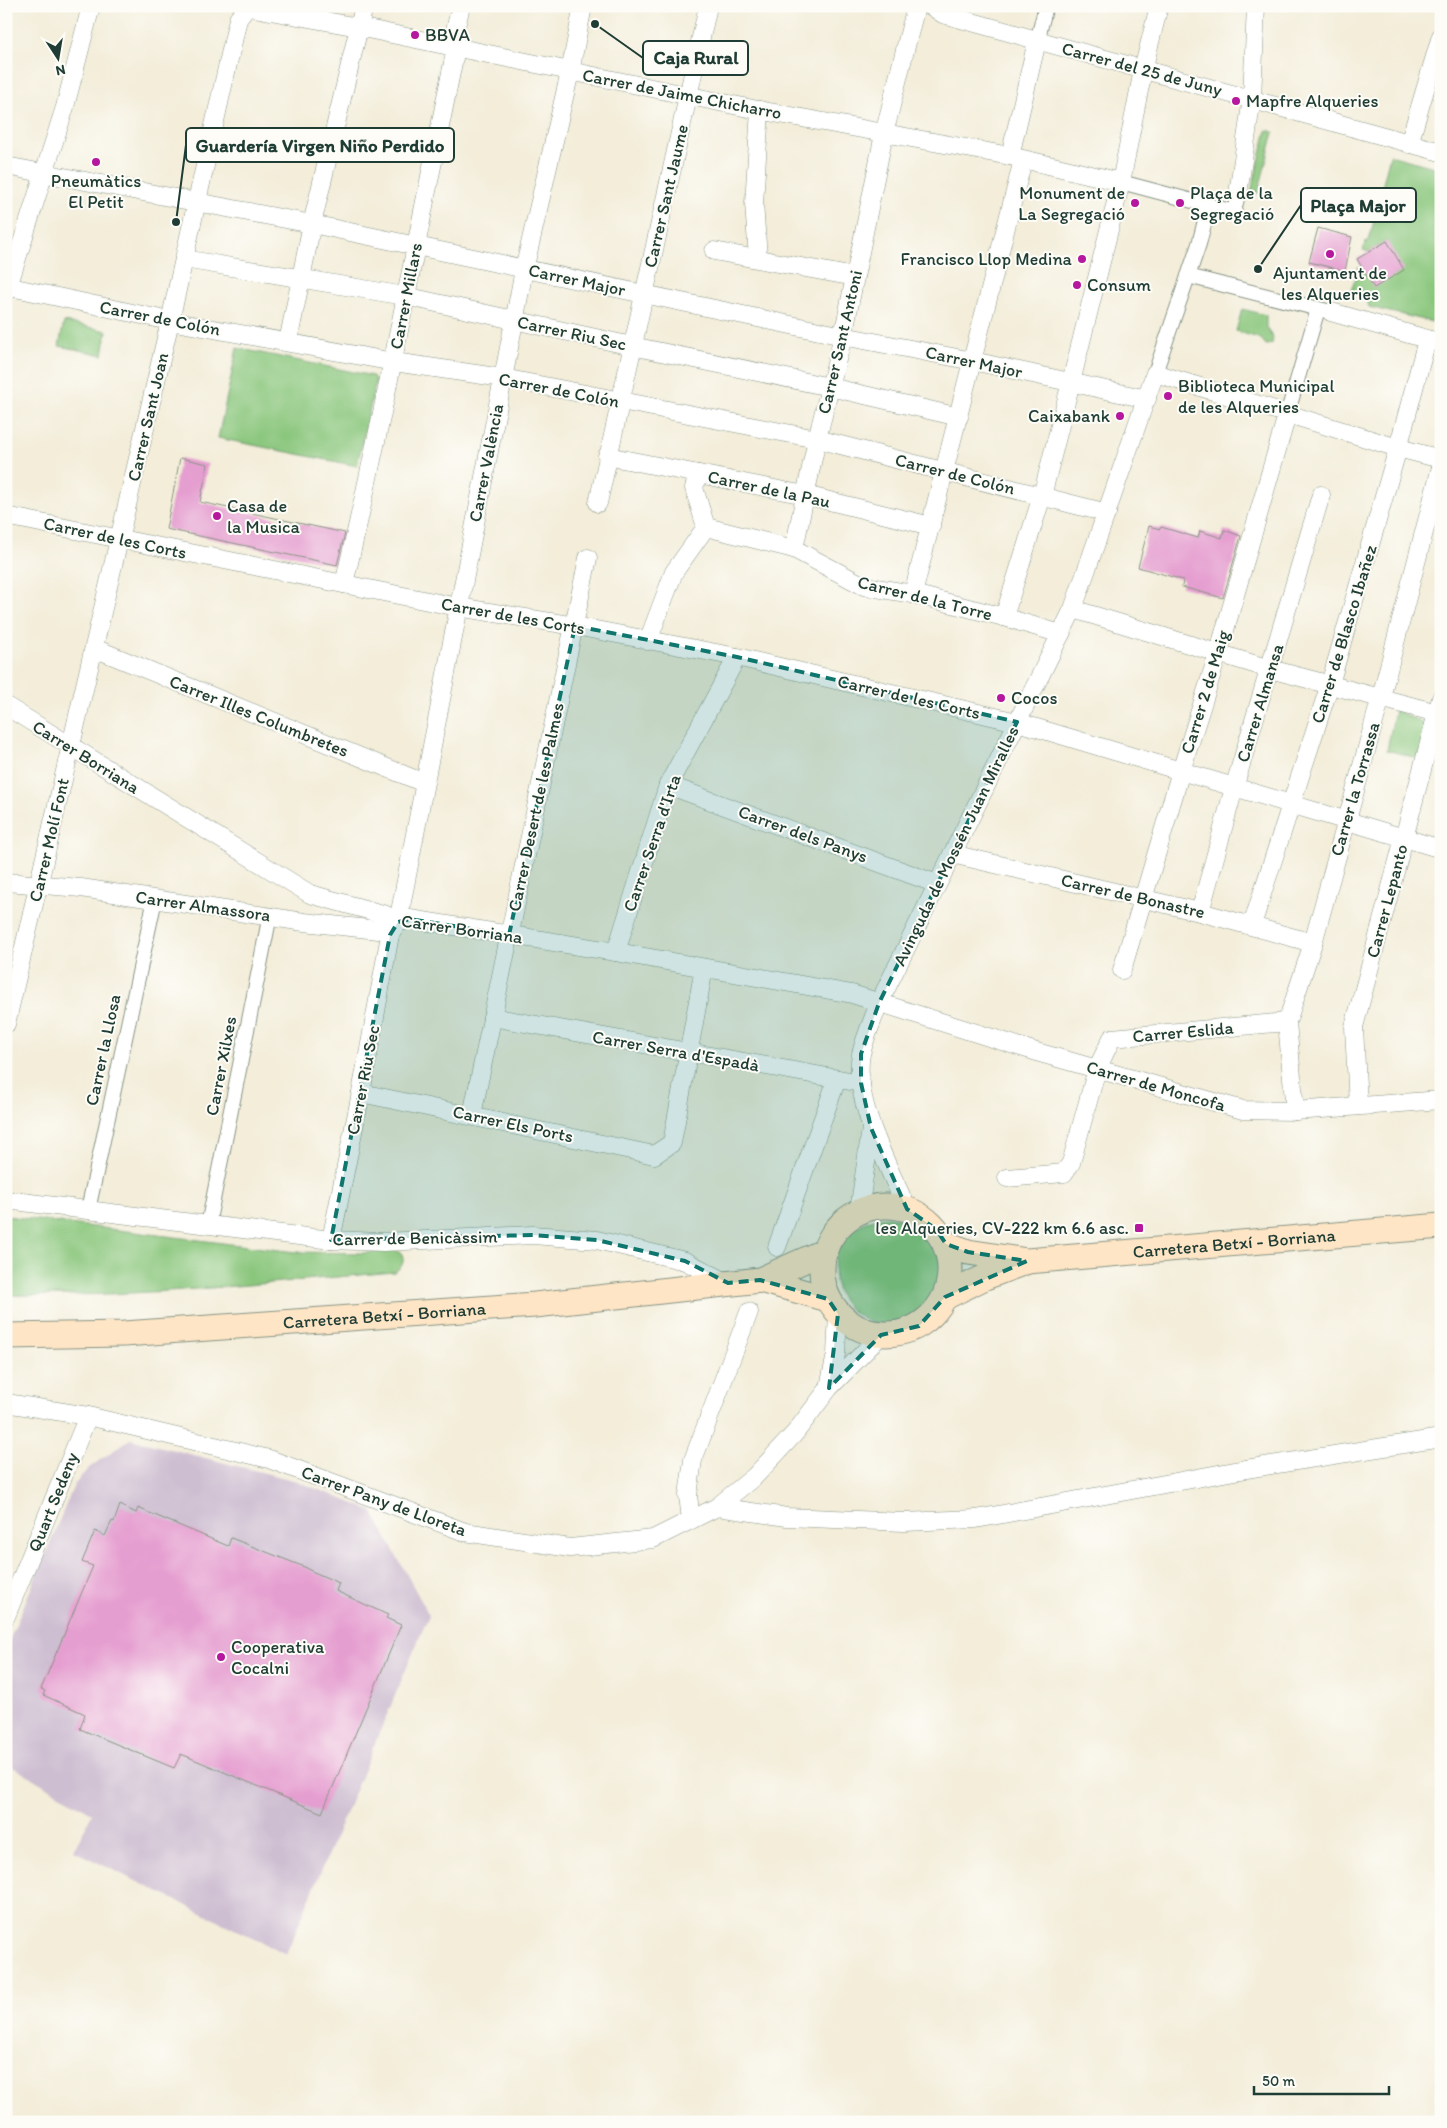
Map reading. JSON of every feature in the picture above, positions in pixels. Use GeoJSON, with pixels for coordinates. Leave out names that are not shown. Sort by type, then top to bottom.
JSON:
{"type":"FeatureCollection","features":[{"type":"Feature","properties":{"kind":"main road"},"geometry":{"type":"LineString","coordinates":[[875,1206],[907,1209],[923,1217],[936,1229],[946,1244],[951,1261],[950,1280],[945,1297],[935,1314],[919,1326],[901,1333],[881,1335],[858,1328],[833,1306],[823,1284],[822,1267],[824,1251],[832,1235],[844,1221],[859,1211],[875,1206]]}},
{"type":"Feature","properties":{"kind":"main road","name":"Carretera Betxí - Borriana"},"geometry":{"type":"LineString","coordinates":[[946,1244],[968,1252],[1027,1261],[1441,1226]]}},
{"type":"Feature","properties":{"kind":"main road","name":"Carretera Betxí - Borriana"},"geometry":{"type":"LineString","coordinates":[[6,1336],[124,1334],[525,1306],[760,1280],[824,1251]]}},
{"type":"Feature","properties":{"kind":"main road","name":"Carretera Betxí - Borriana"},"geometry":{"type":"LineString","coordinates":[[945,1297],[985,1277],[1027,1261]]}},
{"type":"Feature","properties":{"kind":"main road","name":"Carretera Betxí - Borriana"},"geometry":{"type":"LineString","coordinates":[[760,1280],[833,1306]]}},
{"type":"Feature","properties":{"kind":"street"},"geometry":{"type":"LineString","coordinates":[[7,289],[65,107],[91,6]]}},
{"type":"Feature","properties":{"kind":"street"},"geometry":{"type":"LineString","coordinates":[[288,342],[312,224],[364,6]]}},
{"type":"Feature","properties":{"kind":"street","name":"Carrer Millars"},"geometry":{"type":"LineString","coordinates":[[344,584],[394,362],[405,296],[456,48],[454,34],[461,6]]}},
{"type":"Feature","properties":{"kind":"street","name":"Carrer València"},"geometry":{"type":"LineString","coordinates":[[398,922],[524,270],[570,72],[583,6]]}},
{"type":"Feature","properties":{"kind":"street","name":"Carrer Sant Jaume"},"geometry":{"type":"LineString","coordinates":[[598,503],[708,6]]}},
{"type":"Feature","properties":{"kind":"street","name":"Carrer Sant Antoni"},"geometry":{"type":"LineString","coordinates":[[794,549],[817,439],[843,336],[884,134],[916,6]]}},
{"type":"Feature","properties":{"kind":"street","name":"Carrer del 25 de Juny"},"geometry":{"type":"LineString","coordinates":[[931,6],[943,14],[1036,42],[1252,98],[1441,152]]}},
{"type":"Feature","properties":{"kind":"street"},"geometry":{"type":"LineString","coordinates":[[913,594],[973,361],[1016,158],[1036,42],[1046,6]]}},
{"type":"Feature","properties":{"kind":"street"},"geometry":{"type":"LineString","coordinates":[[1004,617],[1042,496],[1071,382],[1121,182],[1143,70],[1159,6]]}},
{"type":"Feature","properties":{"kind":"street"},"geometry":{"type":"LineString","coordinates":[[1121,182],[1234,212],[1252,98],[1256,6]]}},
{"type":"Feature","properties":{"kind":"street","name":"Carrer de Jaime Chicharro"},"geometry":{"type":"LineString","coordinates":[[247,7],[358,27],[760,110],[1016,158],[1121,182]]}},
{"type":"Feature","properties":{"kind":"street","name":"Carrer Sant Joan"},"geometry":{"type":"LineString","coordinates":[[120,540],[238,19],[247,7]]}},
{"type":"Feature","properties":{"kind":"street"},"geometry":{"type":"LineString","coordinates":[[1409,144],[1441,36]]}},
{"type":"Feature","properties":{"kind":"street"},"geometry":{"type":"LineString","coordinates":[[758,258],[754,203],[760,110]]}},
{"type":"Feature","properties":{"kind":"street","name":"Carrer Major"},"geometry":{"type":"LineString","coordinates":[[6,166],[312,224],[524,270],[973,361],[1147,399]]}},
{"type":"Feature","properties":{"kind":"street"},"geometry":{"type":"LineString","coordinates":[[1209,205],[1199,244],[1155,374],[1398,448],[1441,459]]}},
{"type":"Feature","properties":{"kind":"street"},"geometry":{"type":"LineString","coordinates":[[714,251],[855,277]]}},
{"type":"Feature","properties":{"kind":"street","name":"Carrer Riu Sec"},"geometry":{"type":"LineString","coordinates":[[184,259],[405,296],[830,387],[959,417]]}},
{"type":"Feature","properties":{"kind":"street"},"geometry":{"type":"LineString","coordinates":[[1188,276],[1325,311],[1434,342]]}},
{"type":"Feature","properties":{"kind":"street","name":"Carrer de Colón"},"geometry":{"type":"LineString","coordinates":[[7,289],[394,362],[503,378],[817,439],[1107,513]]}},
{"type":"Feature","properties":{"kind":"street"},"geometry":{"type":"LineString","coordinates":[[1287,415],[1325,311]]}},
{"type":"Feature","properties":{"kind":"street","name":"Carrer de Blasco Ibañez"},"geometry":{"type":"LineString","coordinates":[[1252,925],[1330,684],[1398,448],[1434,342]]}},
{"type":"Feature","properties":{"kind":"street","name":"Avinguda de Mossén Juan Miralles"},"geometry":{"type":"LineString","coordinates":[[907,1209],[871,1128],[861,1083],[861,1054],[879,1003],[1073,609],[1155,374]]}},
{"type":"Feature","properties":{"kind":"street","name":"Carrer 2 de Maig"},"geometry":{"type":"LineString","coordinates":[[1122,970],[1218,654],[1287,415]]}},
{"type":"Feature","properties":{"kind":"street","name":"Carrer de la Pau"},"geometry":{"type":"LineString","coordinates":[[607,456],[805,495],[931,526]]}},
{"type":"Feature","properties":{"kind":"street","name":"Carrer la Torrassa"},"geometry":{"type":"LineString","coordinates":[[1295,1111],[1287,1022],[1313,943],[1381,697],[1441,467]]}},
{"type":"Feature","properties":{"kind":"street"},"geometry":{"type":"LineString","coordinates":[[648,640],[674,572],[706,526],[694,488],[698,474]]}},
{"type":"Feature","properties":{"kind":"street","name":"Carrer Almansa"},"geometry":{"type":"LineString","coordinates":[[1200,912],[1234,788],[1321,495]]}},
{"type":"Feature","properties":{"kind":"street","name":"Carrer de les Corts"},"geometry":{"type":"LineString","coordinates":[[6,516],[458,606],[737,657],[1017,722],[1441,849]]}},
{"type":"Feature","properties":{"kind":"street","name":"Carrer de la Torre"},"geometry":{"type":"LineString","coordinates":[[706,526],[794,549],[864,586],[913,594],[1004,617],[1061,634]]}},
{"type":"Feature","properties":{"kind":"street","name":"Carrer Molí Font"},"geometry":{"type":"LineString","coordinates":[[6,1024],[120,540]]}},
{"type":"Feature","properties":{"kind":"street","name":"Carrer Desert de les Palmes"},"geometry":{"type":"LineString","coordinates":[[472,1115],[588,558]]}},
{"type":"Feature","properties":{"kind":"street"},"geometry":{"type":"LineString","coordinates":[[1073,609],[1270,669],[1381,697],[1439,708]]}},
{"type":"Feature","properties":{"kind":"street","name":"Carrer Illes Columbretes"},"geometry":{"type":"LineString","coordinates":[[94,648],[424,783]]}},
{"type":"Feature","properties":{"kind":"street","name":"Carrer Serra d'Irta"},"geometry":{"type":"LineString","coordinates":[[616,952],[668,785],[737,657]]}},
{"type":"Feature","properties":{"kind":"street","name":"Carrer Borriana"},"geometry":{"type":"LineString","coordinates":[[6,706],[310,894],[386,915],[398,922],[410,919],[616,952],[852,994],[879,1003]]}},
{"type":"Feature","properties":{"kind":"street","name":"Carrer Lepanto"},"geometry":{"type":"LineString","coordinates":[[1358,1106],[1354,1027],[1439,708]]}},
{"type":"Feature","properties":{"kind":"street","name":"Carrer dels Panys"},"geometry":{"type":"LineString","coordinates":[[668,785],[937,884]]}},
{"type":"Feature","properties":{"kind":"street","name":"Carrer de Bonastre"},"geometry":{"type":"LineString","coordinates":[[952,854],[1200,912],[1313,943]]}},
{"type":"Feature","properties":{"kind":"street","name":"Carrer Almassora"},"geometry":{"type":"LineString","coordinates":[[6,882],[39,884],[155,898],[270,915],[304,922],[378,930],[398,922]]}},
{"type":"Feature","properties":{"kind":"street"},"geometry":{"type":"LineString","coordinates":[[304,922],[310,909],[310,894]]}},
{"type":"Feature","properties":{"kind":"street","name":"Carrer la Llosa"},"geometry":{"type":"LineString","coordinates":[[88,1210],[155,898]]}},
{"type":"Feature","properties":{"kind":"street","name":"Carrer Xilxes"},"geometry":{"type":"LineString","coordinates":[[208,1225],[270,915]]}},
{"type":"Feature","properties":{"kind":"street","name":"Carrer Riu Sec"},"geometry":{"type":"LineString","coordinates":[[331,1240],[362,1093],[390,935],[398,922]]}},
{"type":"Feature","properties":{"kind":"street"},"geometry":{"type":"LineString","coordinates":[[687,1054],[704,968]]}},
{"type":"Feature","properties":{"kind":"street","name":"Carrer de Moncofa"},"geometry":{"type":"LineString","coordinates":[[879,1003],[1097,1069],[1243,1110],[1295,1111],[1441,1100]]}},
{"type":"Feature","properties":{"kind":"street","name":"Carrer Serra d'Espadà"},"geometry":{"type":"LineString","coordinates":[[492,1017],[687,1054],[861,1083]]}},
{"type":"Feature","properties":{"kind":"street","name":"Carrer Eslida"},"geometry":{"type":"LineString","coordinates":[[1097,1069],[1112,1038],[1287,1022]]}},
{"type":"Feature","properties":{"kind":"street","name":"Carrer Els Ports"},"geometry":{"type":"LineString","coordinates":[[362,1093],[654,1155],[672,1143],[687,1054]]}},
{"type":"Feature","properties":{"kind":"street"},"geometry":{"type":"LineString","coordinates":[[1008,1178],[1064,1173],[1071,1163],[1097,1069]]}},
{"type":"Feature","properties":{"kind":"street"},"geometry":{"type":"LineString","coordinates":[[777,1247],[836,1079]]}},
{"type":"Feature","properties":{"kind":"street","name":"Avinguda de Mossén Juan Miralles"},"geometry":{"type":"LineString","coordinates":[[859,1211],[871,1128]]}},
{"type":"Feature","properties":{"kind":"street","name":"Carrer de Benicàssim"},"geometry":{"type":"LineString","coordinates":[[6,1200],[331,1240],[383,1242],[533,1235],[597,1240],[685,1261],[728,1283]]}},
{"type":"Feature","properties":{"kind":"street","name":"Carrer Pany de Lloreta"},"geometry":{"type":"LineString","coordinates":[[829,1388],[836,1354],[833,1306]]}},
{"type":"Feature","properties":{"kind":"street"},"geometry":{"type":"LineString","coordinates":[[691,1520],[688,1495],[693,1460],[749,1312]]}},
{"type":"Feature","properties":{"kind":"street","name":"Carrer Pany de Lloreta"},"geometry":{"type":"LineString","coordinates":[[6,1403],[88,1416],[269,1459],[465,1532],[570,1548],[653,1539],[717,1508],[755,1476],[794,1433],[829,1388],[881,1335]]}},
{"type":"Feature","properties":{"kind":"street","name":"Quart Sedeny"},"geometry":{"type":"LineString","coordinates":[[6,1616],[88,1416]]}},
{"type":"Feature","properties":{"kind":"street"},"geometry":{"type":"LineString","coordinates":[[717,1508],[787,1517],[904,1522],[976,1519],[1240,1470],[1441,1438]]}},
{"type":"Feature","properties":{"kind":"highlighted area"},"geometry":{"type":"Polygon","coordinates":[[[575,626],[737,657],[1017,722],[879,1003],[861,1054],[861,1083],[871,1128],[907,1209],[936,1229],[946,1244],[968,1252],[1027,1261],[945,1297],[919,1326],[881,1335],[829,1388],[838,1314],[828,1299],[760,1280],[728,1283],[685,1261],[597,1240],[533,1235],[331,1240],[390,935],[398,922],[410,919],[509,935],[575,626]]]}},
{"type":"Feature","properties":{"kind":"shaded area"},"geometry":{"type":"Polygon","coordinates":[[[130,1439],[297,1481],[372,1511],[429,1615],[286,1954],[74,1851],[92,1813],[6,1763],[6,1648],[75,1483],[89,1468],[130,1439]]]}},
{"type":"Feature","properties":{"kind":"green space"},"geometry":{"type":"Polygon","coordinates":[[[1267,130],[1274,132],[1258,193],[1251,192],[1267,130]]]}},
{"type":"Feature","properties":{"kind":"green space"},"geometry":{"type":"Polygon","coordinates":[[[1390,155],[1441,169],[1441,324],[1369,307],[1366,296],[1351,292],[1358,267],[1363,269],[1387,241],[1369,252],[1363,250],[1366,241],[1369,241],[1390,155]]]}},
{"type":"Feature","properties":{"kind":"green space"},"geometry":{"type":"Polygon","coordinates":[[[1242,309],[1266,315],[1266,328],[1273,338],[1272,344],[1266,345],[1261,339],[1236,331],[1242,309]]]}},
{"type":"Feature","properties":{"kind":"green space"},"geometry":{"type":"Polygon","coordinates":[[[64,322],[107,331],[103,355],[59,346],[64,322]]]}},
{"type":"Feature","properties":{"kind":"green space"},"geometry":{"type":"Polygon","coordinates":[[[237,348],[373,376],[376,381],[357,466],[218,438],[237,348]]]}},
{"type":"Feature","properties":{"kind":"green space"},"geometry":{"type":"Polygon","coordinates":[[[1395,710],[1434,728],[1424,760],[1387,750],[1395,710]]]}},
{"type":"Feature","properties":{"kind":"green space"},"geometry":{"type":"Polygon","coordinates":[[[6,1216],[295,1252],[364,1253],[396,1250],[402,1254],[403,1262],[401,1267],[394,1272],[249,1285],[152,1292],[6,1295],[6,1216]]]}},
{"type":"Feature","properties":{"kind":"green space"},"geometry":{"type":"Polygon","coordinates":[[[888,1217],[909,1221],[926,1233],[938,1250],[942,1271],[938,1292],[926,1309],[909,1321],[888,1325],[867,1321],[850,1309],[838,1292],[834,1271],[838,1250],[850,1233],[867,1221],[888,1217]]]}},
{"type":"Feature","properties":{"kind":"building","name":"Ajuntament de les Alqueries"},"geometry":{"type":"Polygon","coordinates":[[[1318,228],[1352,237],[1345,271],[1309,262],[1318,228]]]}},
{"type":"Feature","properties":{"kind":"building"},"geometry":{"type":"Polygon","coordinates":[[[1387,241],[1404,270],[1374,288],[1357,259],[1387,241]]]}},
{"type":"Feature","properties":{"kind":"building","name":"Casa de la Musica"},"geometry":{"type":"Polygon","coordinates":[[[180,458],[208,464],[200,502],[345,533],[337,565],[166,529],[180,458]]]}},
{"type":"Feature","properties":{"kind":"building"},"geometry":{"type":"Polygon","coordinates":[[[1149,526],[1160,529],[1161,527],[1198,538],[1200,531],[1222,538],[1224,530],[1241,536],[1223,598],[1182,587],[1183,580],[1138,567],[1149,526]]]}},
{"type":"Feature","properties":{"kind":"building","name":"Cooperativa Cocalni"},"geometry":{"type":"Polygon","coordinates":[[[120,1505],[136,1513],[138,1508],[228,1546],[231,1538],[307,1568],[339,1583],[336,1591],[388,1615],[386,1618],[401,1625],[322,1813],[181,1754],[174,1768],[80,1729],[85,1714],[43,1695],[45,1691],[41,1689],[93,1566],[82,1562],[95,1531],[105,1536],[112,1521],[114,1522],[120,1505]]]}},
{"type":"Feature","properties":{"kind":"place","name":"Caja Rural"},"geometry":{"type":"Point","coordinates":[595,24]}},
{"type":"Feature","properties":{"kind":"place","name":"BBVA"},"geometry":{"type":"Point","coordinates":[415,35]}},
{"type":"Feature","properties":{"kind":"place","name":"Mapfre Alqueries"},"geometry":{"type":"Point","coordinates":[1236,101]}},
{"type":"Feature","properties":{"kind":"place","name":"Pneumàtics El Petit"},"geometry":{"type":"Point","coordinates":[96,162]}},
{"type":"Feature","properties":{"kind":"place","name":"Monument de La Segregació"},"geometry":{"type":"Point","coordinates":[1135,203]}},
{"type":"Feature","properties":{"kind":"place","name":"Plaça de la Segregació"},"geometry":{"type":"Point","coordinates":[1180,203]}},
{"type":"Feature","properties":{"kind":"place","name":"Guardería Virgen Niño Perdido"},"geometry":{"type":"Point","coordinates":[176,222]}},
{"type":"Feature","properties":{"kind":"place","name":"Ajuntament de les Alqueries"},"geometry":{"type":"Point","coordinates":[1330,254]}},
{"type":"Feature","properties":{"kind":"place","name":"Francisco Llop Medina"},"geometry":{"type":"Point","coordinates":[1082,259]}},
{"type":"Feature","properties":{"kind":"place","name":"Plaça Major"},"geometry":{"type":"Point","coordinates":[1258,269]}},
{"type":"Feature","properties":{"kind":"place","name":"Consum"},"geometry":{"type":"Point","coordinates":[1077,285]}},
{"type":"Feature","properties":{"kind":"place","name":"Biblioteca Municipal de les Alqueries"},"geometry":{"type":"Point","coordinates":[1168,396]}},
{"type":"Feature","properties":{"kind":"place","name":"Caixabank"},"geometry":{"type":"Point","coordinates":[1120,416]}},
{"type":"Feature","properties":{"kind":"place","name":"Casa de la Musica"},"geometry":{"type":"Point","coordinates":[217,516]}},
{"type":"Feature","properties":{"kind":"place","name":"Cocos"},"geometry":{"type":"Point","coordinates":[1001,698]}},
{"type":"Feature","properties":{"kind":"place","name":"les Alqueries, CV-222 km 6.6 asc."},"geometry":{"type":"Point","coordinates":[1139,1228]}},
{"type":"Feature","properties":{"kind":"place","name":"Cooperativa Cocalni"},"geometry":{"type":"Point","coordinates":[221,1657]}}]}
